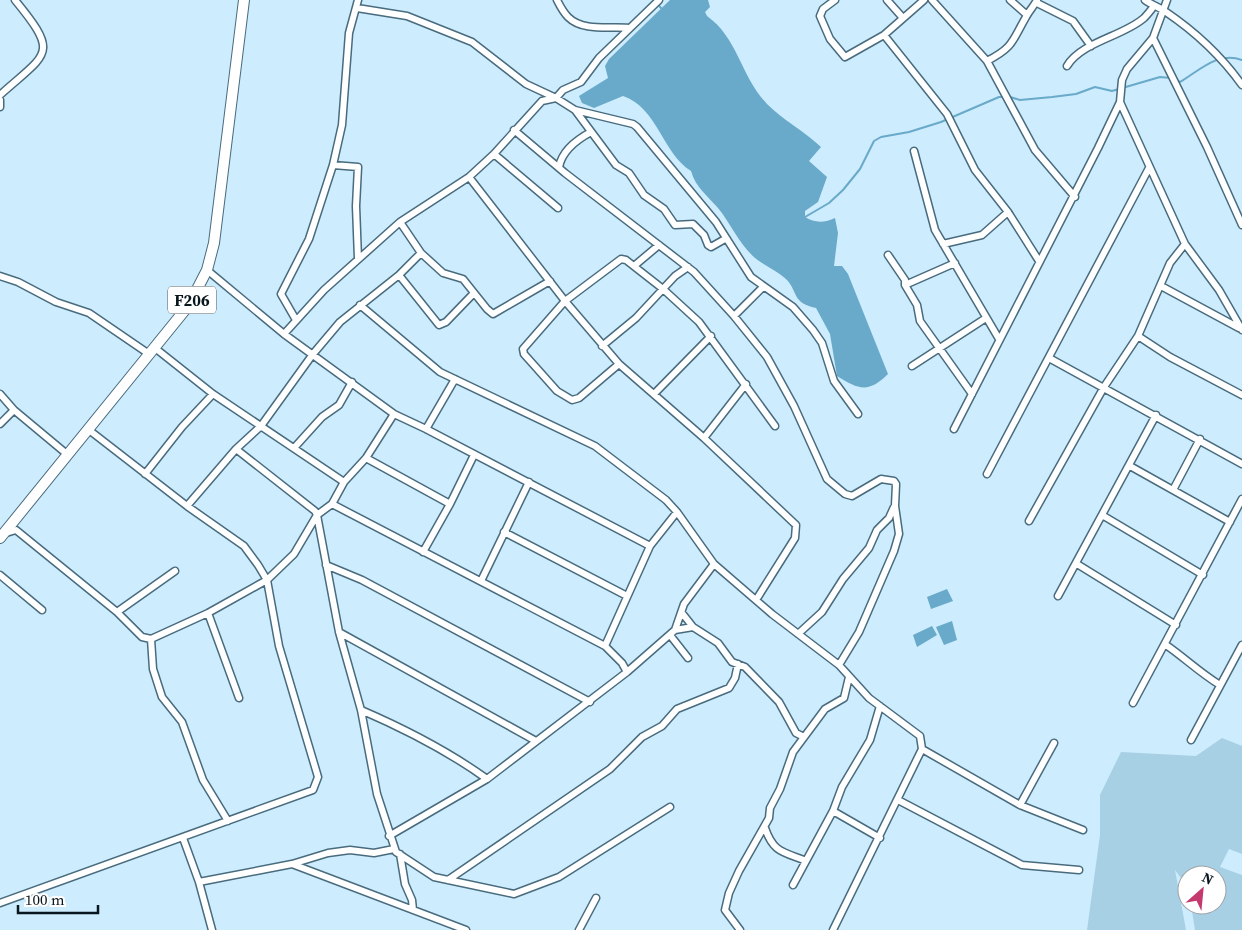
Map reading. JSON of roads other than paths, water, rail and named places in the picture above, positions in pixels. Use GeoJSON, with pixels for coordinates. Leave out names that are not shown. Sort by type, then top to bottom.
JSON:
{"type":"FeatureCollection","features":[{"type":"Feature","properties":{"kind":"main road","name":"F206"},"geometry":{"type":"LineString","coordinates":[[1,535],[89,430],[189,305],[207,270],[214,243],[244,0]]}},
{"type":"Feature","properties":{"kind":"street"},"geometry":{"type":"LineString","coordinates":[[0,96],[38,60],[45,47],[43,39],[32,21],[15,0]]}},
{"type":"Feature","properties":{"kind":"street"},"geometry":{"type":"LineString","coordinates":[[296,320],[281,294],[309,238],[333,165],[342,125],[349,33],[358,0]]}},
{"type":"Feature","properties":{"kind":"street"},"geometry":{"type":"LineString","coordinates":[[557,0],[566,15],[575,21],[597,28],[629,28]]}},
{"type":"Feature","properties":{"kind":"street"},"geometry":{"type":"LineString","coordinates":[[284,334],[324,290],[400,222],[469,177],[494,154],[542,101],[556,98],[563,90],[581,82],[599,58],[660,0]]}},
{"type":"Feature","properties":{"kind":"street"},"geometry":{"type":"LineString","coordinates":[[835,0],[823,9],[820,16],[830,39],[845,57],[884,35],[924,0]]}},
{"type":"Feature","properties":{"kind":"street"},"geometry":{"type":"LineString","coordinates":[[886,0],[902,18]]}},
{"type":"Feature","properties":{"kind":"street"},"geometry":{"type":"LineString","coordinates":[[932,0],[987,61],[1034,150],[1074,197]]}},
{"type":"Feature","properties":{"kind":"street"},"geometry":{"type":"LineString","coordinates":[[1010,0],[1027,15]]}},
{"type":"Feature","properties":{"kind":"street"},"geometry":{"type":"LineString","coordinates":[[1145,0],[1165,11],[1223,61],[1242,85]]}},
{"type":"Feature","properties":{"kind":"street"},"geometry":{"type":"LineString","coordinates":[[954,429],[1039,261],[1074,197],[1120,102],[1122,80],[1127,69],[1152,38],[1165,11],[1167,0]]}},
{"type":"Feature","properties":{"kind":"street"},"geometry":{"type":"LineString","coordinates":[[987,61],[1003,52],[1013,43],[1027,15],[1037,1],[1072,21],[1091,46]]}},
{"type":"Feature","properties":{"kind":"street"},"geometry":{"type":"LineString","coordinates":[[1067,66],[1070,60],[1091,46],[1140,21],[1154,6]]}},
{"type":"Feature","properties":{"kind":"street"},"geometry":{"type":"LineString","coordinates":[[356,8],[407,16],[472,42],[526,84],[556,98],[575,110],[633,124],[637,127],[716,222],[725,239],[751,277],[793,307],[813,330],[822,343],[834,381],[858,414]]}},
{"type":"Feature","properties":{"kind":"street"},"geometry":{"type":"LineString","coordinates":[[884,35],[947,114],[975,170],[1008,212],[1039,261]]}},
{"type":"Feature","properties":{"kind":"street"},"geometry":{"type":"LineString","coordinates":[[1152,38],[1207,147],[1242,225]]}},
{"type":"Feature","properties":{"kind":"street"},"geometry":{"type":"LineString","coordinates":[[0,100],[0,107]]}},
{"type":"Feature","properties":{"kind":"street"},"geometry":{"type":"LineString","coordinates":[[1120,102],[1185,244],[1218,290],[1240,329]]}},
{"type":"Feature","properties":{"kind":"street"},"geometry":{"type":"LineString","coordinates":[[575,110],[616,165],[629,173],[644,195],[664,209],[675,225],[693,224],[704,235],[708,245],[711,247],[725,239]]}},
{"type":"Feature","properties":{"kind":"street"},"geometry":{"type":"LineString","coordinates":[[514,130],[688,267],[734,316],[767,357],[794,406],[832,485],[852,496],[881,479],[894,481],[896,484],[894,506],[899,534],[894,551],[859,632],[840,665]]}},
{"type":"Feature","properties":{"kind":"street"},"geometry":{"type":"LineString","coordinates":[[559,167],[561,156],[568,148],[591,132]]}},
{"type":"Feature","properties":{"kind":"street"},"geometry":{"type":"LineString","coordinates":[[914,151],[930,218],[943,244],[999,339]]}},
{"type":"Feature","properties":{"kind":"street"},"geometry":{"type":"LineString","coordinates":[[494,154],[558,208]]}},
{"type":"Feature","properties":{"kind":"street"},"geometry":{"type":"LineString","coordinates":[[333,165],[358,167],[356,206],[358,259]]}},
{"type":"Feature","properties":{"kind":"street"},"geometry":{"type":"LineString","coordinates":[[987,474],[1149,168]]}},
{"type":"Feature","properties":{"kind":"street"},"geometry":{"type":"LineString","coordinates":[[469,177],[565,302],[602,346],[619,364],[704,438],[796,525],[794,538],[756,600]]}},
{"type":"Feature","properties":{"kind":"street"},"geometry":{"type":"LineString","coordinates":[[943,244],[982,235],[1008,212]]}},
{"type":"Feature","properties":{"kind":"street"},"geometry":{"type":"LineString","coordinates":[[400,222],[421,253],[444,273],[463,279],[493,314],[498,313],[550,281]]}},
{"type":"Feature","properties":{"kind":"street"},"geometry":{"type":"LineString","coordinates":[[1029,520],[1104,387],[1138,336],[1170,263],[1185,244]]}},
{"type":"Feature","properties":{"kind":"street"},"geometry":{"type":"LineString","coordinates":[[634,266],[659,245]]}},
{"type":"Feature","properties":{"kind":"street"},"geometry":{"type":"LineString","coordinates":[[187,506],[236,449],[261,426],[313,354],[340,322],[360,304],[399,275],[421,253]]}},
{"type":"Feature","properties":{"kind":"street"},"geometry":{"type":"LineString","coordinates":[[888,256],[905,280],[917,305],[920,321],[972,394]]}},
{"type":"Feature","properties":{"kind":"street"},"geometry":{"type":"LineString","coordinates":[[619,364],[579,398],[572,400],[557,391],[524,354],[523,349],[565,302],[621,259],[634,266],[663,289],[711,336],[775,426]]}},
{"type":"Feature","properties":{"kind":"street"},"geometry":{"type":"LineString","coordinates":[[906,285],[955,264]]}},
{"type":"Feature","properties":{"kind":"street"},"geometry":{"type":"LineString","coordinates":[[602,346],[636,318],[663,289],[688,267]]}},
{"type":"Feature","properties":{"kind":"street"},"geometry":{"type":"LineString","coordinates":[[207,270],[284,334],[394,414],[650,546]]}},
{"type":"Feature","properties":{"kind":"street"},"geometry":{"type":"LineString","coordinates":[[399,275],[439,325],[446,322],[474,293]]}},
{"type":"Feature","properties":{"kind":"street"},"geometry":{"type":"LineString","coordinates":[[0,276],[18,282],[56,302],[89,313],[152,351],[344,482]]}},
{"type":"Feature","properties":{"kind":"street"},"geometry":{"type":"LineString","coordinates":[[1160,286],[1240,329]]}},
{"type":"Feature","properties":{"kind":"street"},"geometry":{"type":"LineString","coordinates":[[734,316],[763,287]]}},
{"type":"Feature","properties":{"kind":"street"},"geometry":{"type":"LineString","coordinates":[[360,304],[428,363],[455,379],[595,446],[666,500],[677,512],[714,564],[798,634],[840,665],[849,677],[880,706],[914,729],[923,741],[922,749],[880,838],[833,930]]}},
{"type":"Feature","properties":{"kind":"street"},"geometry":{"type":"LineString","coordinates":[[912,366],[986,318]]}},
{"type":"Feature","properties":{"kind":"street"},"geometry":{"type":"LineString","coordinates":[[654,394],[711,336]]}},
{"type":"Feature","properties":{"kind":"street"},"geometry":{"type":"LineString","coordinates":[[1138,336],[1170,357],[1242,395]]}},
{"type":"Feature","properties":{"kind":"street"},"geometry":{"type":"LineString","coordinates":[[1049,358],[1200,439],[1242,464]]}},
{"type":"Feature","properties":{"kind":"street"},"geometry":{"type":"LineString","coordinates":[[426,429],[455,379]]}},
{"type":"Feature","properties":{"kind":"street"},"geometry":{"type":"LineString","coordinates":[[294,448],[322,417],[339,405],[352,382]]}},
{"type":"Feature","properties":{"kind":"street"},"geometry":{"type":"LineString","coordinates":[[704,438],[746,384]]}},
{"type":"Feature","properties":{"kind":"street"},"geometry":{"type":"LineString","coordinates":[[0,394],[14,410],[68,455]]}},
{"type":"Feature","properties":{"kind":"street"},"geometry":{"type":"LineString","coordinates":[[145,474],[182,427],[213,394]]}},
{"type":"Feature","properties":{"kind":"street"},"geometry":{"type":"LineString","coordinates":[[0,424],[14,410]]}},
{"type":"Feature","properties":{"kind":"street"},"geometry":{"type":"LineString","coordinates":[[1,535],[16,530],[117,612],[142,637],[151,639],[208,613],[267,580],[294,554],[318,515],[332,504],[344,482],[366,458],[394,414]]}},
{"type":"Feature","properties":{"kind":"street"},"geometry":{"type":"LineString","coordinates":[[1058,596],[1156,415]]}},
{"type":"Feature","properties":{"kind":"street"},"geometry":{"type":"LineString","coordinates":[[0,903],[313,790],[318,778],[279,646],[267,580],[244,546],[187,506],[89,430]]}},
{"type":"Feature","properties":{"kind":"street"},"geometry":{"type":"LineString","coordinates":[[1173,490],[1200,439]]}},
{"type":"Feature","properties":{"kind":"street"},"geometry":{"type":"LineString","coordinates":[[236,449],[315,510],[318,515],[339,632],[361,710],[377,794],[389,836],[397,851],[405,884],[412,900],[413,910]]}},
{"type":"Feature","properties":{"kind":"street"},"geometry":{"type":"LineString","coordinates":[[423,552],[450,504],[474,455]]}},
{"type":"Feature","properties":{"kind":"street"},"geometry":{"type":"LineString","coordinates":[[366,458],[450,504]]}},
{"type":"Feature","properties":{"kind":"street"},"geometry":{"type":"LineString","coordinates":[[1130,466],[1230,522]]}},
{"type":"Feature","properties":{"kind":"street"},"geometry":{"type":"LineString","coordinates":[[480,582],[529,482]]}},
{"type":"Feature","properties":{"kind":"street"},"geometry":{"type":"LineString","coordinates":[[1133,703],[1166,645],[1242,499]]}},
{"type":"Feature","properties":{"kind":"street"},"geometry":{"type":"LineString","coordinates":[[332,504],[605,646],[622,662],[627,672]]}},
{"type":"Feature","properties":{"kind":"street"},"geometry":{"type":"LineString","coordinates":[[798,634],[822,612],[843,579],[869,548],[877,530],[889,518],[894,506]]}},
{"type":"Feature","properties":{"kind":"street"},"geometry":{"type":"LineString","coordinates":[[605,646],[650,546],[677,512]]}},
{"type":"Feature","properties":{"kind":"street"},"geometry":{"type":"LineString","coordinates":[[1102,515],[1203,575]]}},
{"type":"Feature","properties":{"kind":"street"},"geometry":{"type":"LineString","coordinates":[[504,532],[627,596]]}},
{"type":"Feature","properties":{"kind":"street"},"geometry":{"type":"LineString","coordinates":[[673,633],[690,594],[714,564]]}},
{"type":"Feature","properties":{"kind":"street"},"geometry":{"type":"LineString","coordinates":[[1077,564],[1176,625]]}},
{"type":"Feature","properties":{"kind":"street"},"geometry":{"type":"LineString","coordinates":[[326,565],[362,580],[590,702]]}},
{"type":"Feature","properties":{"kind":"street"},"geometry":{"type":"LineString","coordinates":[[117,612],[175,570]]}},
{"type":"Feature","properties":{"kind":"street"},"geometry":{"type":"LineString","coordinates":[[0,575],[42,610]]}},
{"type":"Feature","properties":{"kind":"street"},"geometry":{"type":"LineString","coordinates":[[208,613],[239,698]]}},
{"type":"Feature","properties":{"kind":"street"},"geometry":{"type":"LineString","coordinates":[[682,613],[693,627],[718,643],[732,662],[745,667],[779,702],[796,733],[804,737]]}},
{"type":"Feature","properties":{"kind":"street"},"geometry":{"type":"LineString","coordinates":[[389,836],[487,780],[536,740],[590,702],[673,633],[693,627]]}},
{"type":"Feature","properties":{"kind":"street"},"geometry":{"type":"LineString","coordinates":[[339,632],[536,740]]}},
{"type":"Feature","properties":{"kind":"street"},"geometry":{"type":"LineString","coordinates":[[673,633],[688,658]]}},
{"type":"Feature","properties":{"kind":"street"},"geometry":{"type":"LineString","coordinates":[[151,639],[153,668],[162,697],[182,722],[203,780],[228,821]]}},
{"type":"Feature","properties":{"kind":"street"},"geometry":{"type":"LineString","coordinates":[[1166,645],[1181,655],[1198,672],[1220,685]]}},
{"type":"Feature","properties":{"kind":"street"},"geometry":{"type":"LineString","coordinates":[[1191,740],[1242,645]]}},
{"type":"Feature","properties":{"kind":"street"},"geometry":{"type":"LineString","coordinates":[[448,880],[610,769],[642,738],[662,726],[677,708],[729,688],[735,678],[738,664]]}},
{"type":"Feature","properties":{"kind":"street"},"geometry":{"type":"LineString","coordinates":[[793,752],[825,710],[844,698],[849,677]]}},
{"type":"Feature","properties":{"kind":"street"},"geometry":{"type":"LineString","coordinates":[[793,885],[804,860],[833,811],[842,787],[870,740],[880,706]]}},
{"type":"Feature","properties":{"kind":"street"},"geometry":{"type":"LineString","coordinates":[[361,710],[405,729],[468,766],[487,780]]}},
{"type":"Feature","properties":{"kind":"street"},"geometry":{"type":"LineString","coordinates":[[740,930],[728,916],[725,910],[726,904],[738,872],[765,828],[770,808],[780,789],[793,752],[796,733]]}},
{"type":"Feature","properties":{"kind":"street"},"geometry":{"type":"LineString","coordinates":[[1020,805],[1054,743]]}},
{"type":"Feature","properties":{"kind":"street"},"geometry":{"type":"LineString","coordinates":[[922,749],[1020,805],[1083,830]]}},
{"type":"Feature","properties":{"kind":"street"},"geometry":{"type":"LineString","coordinates":[[898,800],[1022,865],[1079,870]]}},
{"type":"Feature","properties":{"kind":"street"},"geometry":{"type":"LineString","coordinates":[[199,882],[292,864],[328,853],[350,850],[374,853],[397,851],[434,877],[514,894],[559,877],[670,807]]}},
{"type":"Feature","properties":{"kind":"street"},"geometry":{"type":"LineString","coordinates":[[833,811],[880,838]]}},
{"type":"Feature","properties":{"kind":"street"},"geometry":{"type":"LineString","coordinates":[[765,828],[768,840],[776,849],[804,860]]}},
{"type":"Feature","properties":{"kind":"street"},"geometry":{"type":"LineString","coordinates":[[183,838],[199,882],[212,930]]}},
{"type":"Feature","properties":{"kind":"street"},"geometry":{"type":"LineString","coordinates":[[292,864],[466,930]]}},
{"type":"Feature","properties":{"kind":"street"},"geometry":{"type":"LineString","coordinates":[[579,930],[596,898]]}},
{"type":"Feature","properties":{"kind":"waterway"},"geometry":{"type":"LineString","coordinates":[[654,0],[661,8]]}},
{"type":"Feature","properties":{"kind":"waterway"},"geometry":{"type":"LineString","coordinates":[[1178,81],[1180,82],[1202,67],[1217,60],[1225,58],[1242,60]]}},
{"type":"Feature","properties":{"kind":"waterway"},"geometry":{"type":"LineString","coordinates":[[805,217],[829,203],[843,190],[860,169],[874,141],[881,137],[909,132],[941,122],[999,97],[1010,97],[1020,100],[1052,97],[1076,94],[1095,87],[1112,91],[1160,77],[1171,78]]}}]}
